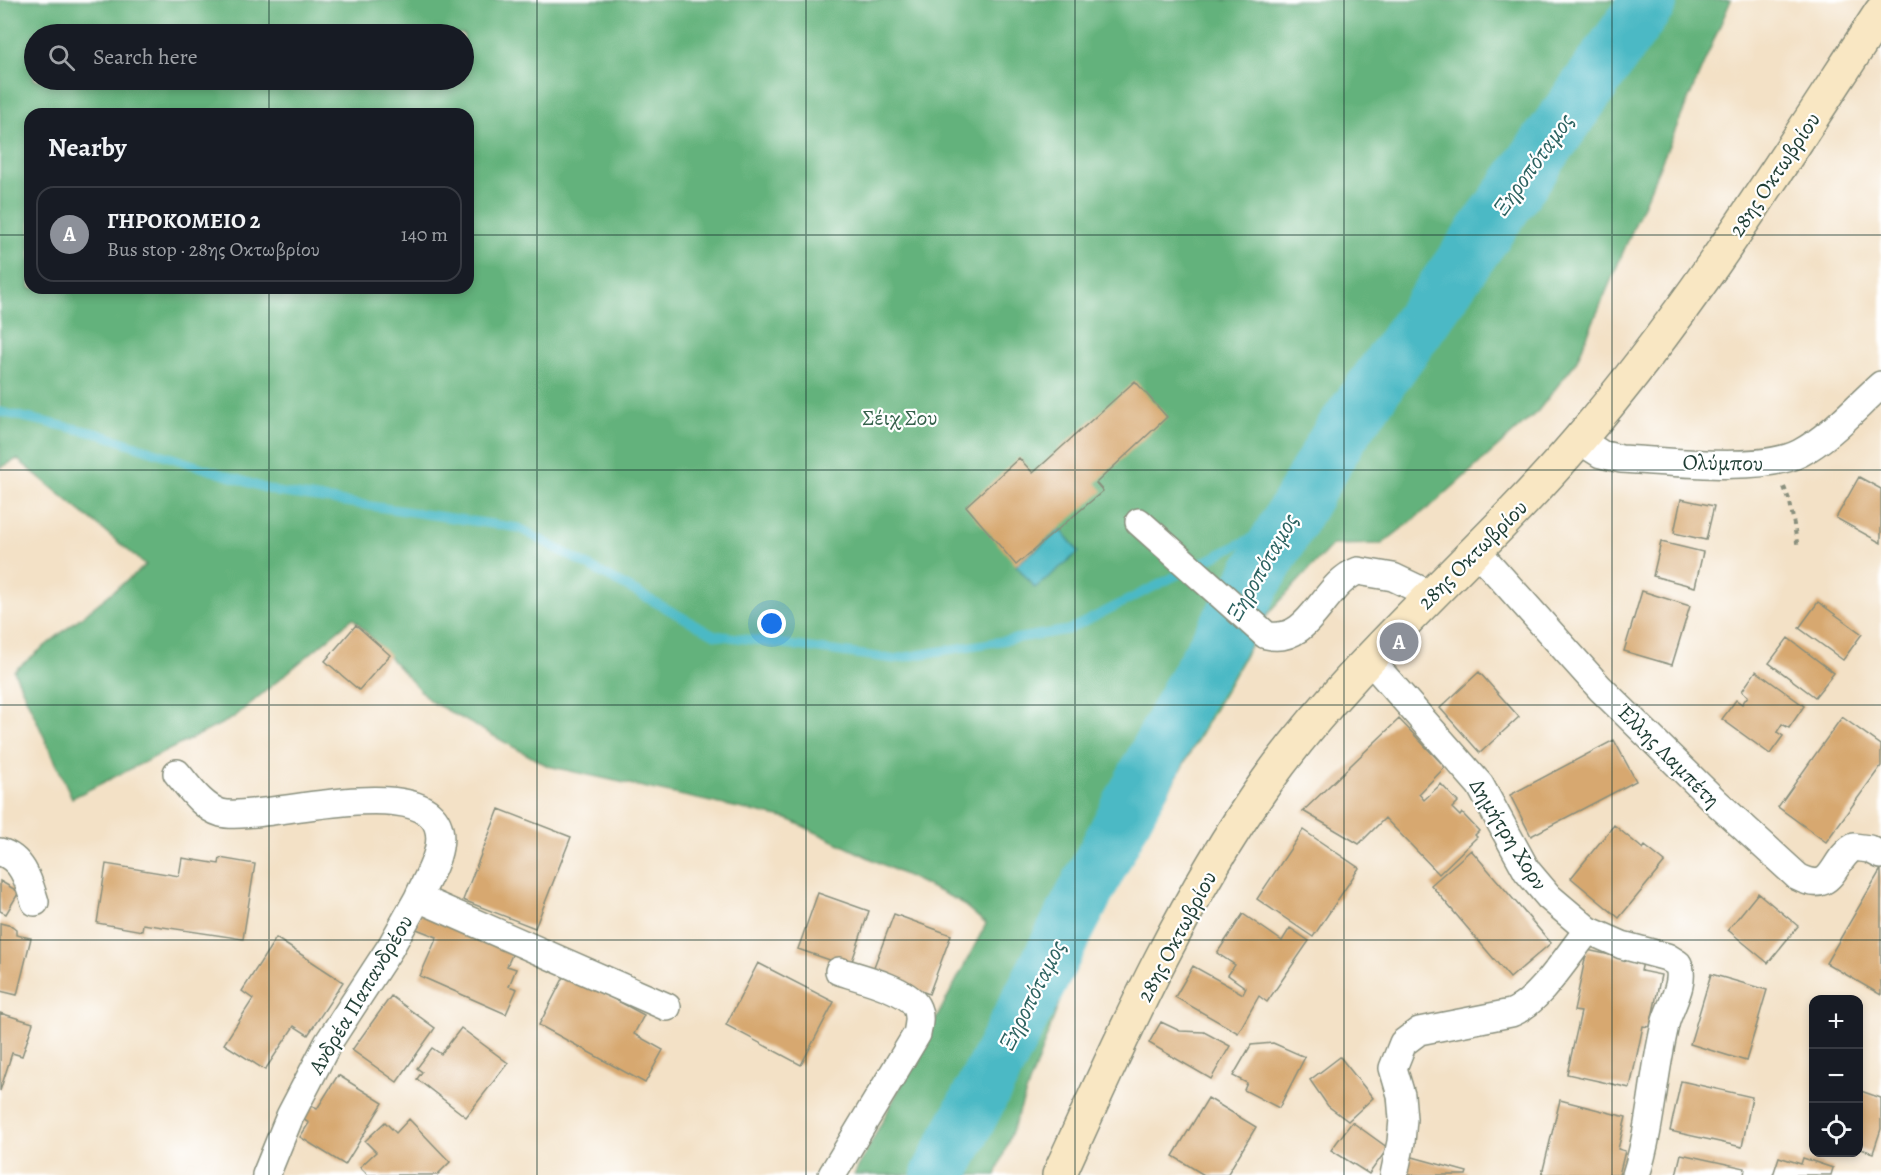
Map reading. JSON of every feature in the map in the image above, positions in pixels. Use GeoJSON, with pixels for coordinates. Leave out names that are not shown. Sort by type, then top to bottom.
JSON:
{"type":"FeatureCollection","features":[{"type":"Feature","properties":{"kind":"main road","name":"28ης Οκτωβρίου"},"geometry":{"type":"LineString","coordinates":[[1059,1175],[1131,1020],[1229,837],[1288,754],[1369,659],[1477,551],[1579,440],[1683,306],[1730,240],[1881,12]]}},
{"type":"Feature","properties":{"kind":"street","name":"Ολύμπου"},"geometry":{"type":"LineString","coordinates":[[1579,440],[1601,454],[1621,459],[1748,464],[1775,462],[1797,454],[1821,439],[1881,385]]}},
{"type":"Feature","properties":{"kind":"street"},"geometry":{"type":"LineString","coordinates":[[1139,522],[1266,635],[1286,636],[1296,632],[1339,581],[1358,571],[1393,578],[1431,595]]}},
{"type":"Feature","properties":{"kind":"street","name":"Έλλης Λαμπέτη"},"geometry":{"type":"LineString","coordinates":[[1477,551],[1600,688],[1715,801],[1798,877],[1813,883],[1825,880],[1854,847],[1869,849],[1881,855]]}},
{"type":"Feature","properties":{"kind":"street","name":"Δημήτρη Χορν"},"geometry":{"type":"LineString","coordinates":[[1369,659],[1480,784],[1533,880],[1572,919],[1588,930],[1622,945],[1667,957],[1676,962],[1680,968],[1680,980],[1663,1038],[1645,1143],[1636,1175]]}},
{"type":"Feature","properties":{"kind":"street"},"geometry":{"type":"LineString","coordinates":[[177,773],[208,807],[227,814],[262,813],[358,800],[404,803],[427,811],[438,826],[440,840],[433,866],[418,898]]}},
{"type":"Feature","properties":{"kind":"street"},"geometry":{"type":"LineString","coordinates":[[0,852],[17,862],[26,874],[35,902]]}},
{"type":"Feature","properties":{"kind":"street","name":"Ανδρέα Παπανδρέου"},"geometry":{"type":"LineString","coordinates":[[266,1175],[290,1116],[328,1043],[390,948],[418,898],[667,1007]]}},
{"type":"Feature","properties":{"kind":"street"},"geometry":{"type":"LineString","coordinates":[[1394,1175],[1403,1119],[1401,1095],[1393,1068],[1402,1043],[1419,1030],[1511,1012],[1521,1008],[1537,994],[1588,930]]}},
{"type":"Feature","properties":{"kind":"street"},"geometry":{"type":"LineString","coordinates":[[832,1175],[916,1034],[920,1019],[916,1005],[905,994],[839,971]]}},
{"type":"Feature","properties":{"kind":"path"},"geometry":{"type":"LineString","coordinates":[[1775,462],[1790,502],[1798,548]]}},
{"type":"Feature","properties":{"kind":"green space","name":"Σέιχ Σου"},"geometry":{"type":"Polygon","coordinates":[[[0,0],[1731,0],[1576,362],[1538,411],[1437,501],[1382,544],[1332,545],[1268,614],[1134,853],[1065,987],[996,1175],[854,1175],[986,924],[959,901],[788,819],[548,766],[430,701],[353,618],[233,718],[72,798],[14,671],[146,565],[17,459],[0,468],[0,0]]]}},
{"type":"Feature","properties":{"kind":"water"},"geometry":{"type":"Polygon","coordinates":[[[1061,530],[1079,552],[1035,588],[1016,565],[1061,530]]]}},
{"type":"Feature","properties":{"kind":"building"},"geometry":{"type":"Polygon","coordinates":[[[1135,381],[1167,417],[1096,483],[1103,491],[1016,565],[966,506],[1019,458],[1033,473],[1135,381]]]}},
{"type":"Feature","properties":{"kind":"building"},"geometry":{"type":"Polygon","coordinates":[[[1859,477],[1881,489],[1881,543],[1836,518],[1859,477]]]}},
{"type":"Feature","properties":{"kind":"building"},"geometry":{"type":"Polygon","coordinates":[[[1681,499],[1714,506],[1706,540],[1674,533],[1681,499]]]}},
{"type":"Feature","properties":{"kind":"building"},"geometry":{"type":"Polygon","coordinates":[[[1661,542],[1703,552],[1695,587],[1653,576],[1661,542]]]}},
{"type":"Feature","properties":{"kind":"building"},"geometry":{"type":"Polygon","coordinates":[[[1642,591],[1690,606],[1672,665],[1624,651],[1642,591]]]}},
{"type":"Feature","properties":{"kind":"building"},"geometry":{"type":"Polygon","coordinates":[[[1818,602],[1862,634],[1843,660],[1799,628],[1818,602]]]}},
{"type":"Feature","properties":{"kind":"building"},"geometry":{"type":"Polygon","coordinates":[[[356,625],[390,655],[359,690],[325,661],[356,625]]]}},
{"type":"Feature","properties":{"kind":"building"},"geometry":{"type":"Polygon","coordinates":[[[1788,638],[1834,673],[1815,697],[1769,663],[1788,638]]]}},
{"type":"Feature","properties":{"kind":"building"},"geometry":{"type":"Polygon","coordinates":[[[1756,671],[1804,706],[1789,728],[1782,724],[1777,732],[1783,736],[1770,754],[1722,719],[1736,700],[1742,704],[1748,696],[1742,691],[1756,671]]]}},
{"type":"Feature","properties":{"kind":"building"},"geometry":{"type":"Polygon","coordinates":[[[1479,672],[1519,717],[1480,753],[1440,708],[1479,672]]]}},
{"type":"Feature","properties":{"kind":"building"},"geometry":{"type":"Polygon","coordinates":[[[1842,717],[1881,745],[1881,766],[1826,842],[1778,807],[1842,717]]]}},
{"type":"Feature","properties":{"kind":"building"},"geometry":{"type":"Polygon","coordinates":[[[1399,719],[1445,767],[1419,794],[1424,800],[1441,784],[1458,802],[1452,808],[1460,816],[1462,813],[1479,831],[1475,835],[1477,837],[1439,874],[1385,818],[1359,844],[1303,811],[1399,719]]]}},
{"type":"Feature","properties":{"kind":"building"},"geometry":{"type":"Polygon","coordinates":[[[1614,740],[1636,781],[1531,836],[1510,795],[1614,740]]]}},
{"type":"Feature","properties":{"kind":"building"},"geometry":{"type":"Polygon","coordinates":[[[499,809],[571,837],[535,928],[463,900],[499,809]]]}},
{"type":"Feature","properties":{"kind":"building"},"geometry":{"type":"Polygon","coordinates":[[[1614,825],[1643,849],[1645,846],[1665,862],[1619,918],[1571,878],[1614,825]]]}},
{"type":"Feature","properties":{"kind":"building"},"geometry":{"type":"Polygon","coordinates":[[[1303,830],[1359,868],[1313,937],[1257,899],[1303,830]]]}},
{"type":"Feature","properties":{"kind":"building"},"geometry":{"type":"Polygon","coordinates":[[[1471,850],[1551,943],[1510,978],[1431,885],[1471,850]]]}},
{"type":"Feature","properties":{"kind":"building"},"geometry":{"type":"Polygon","coordinates":[[[182,858],[219,864],[220,858],[255,864],[243,939],[143,924],[142,931],[97,923],[106,864],[179,876],[182,858]]]}},
{"type":"Feature","properties":{"kind":"building"},"geometry":{"type":"Polygon","coordinates":[[[1881,869],[1881,995],[1826,963],[1881,869]]]}},
{"type":"Feature","properties":{"kind":"building"},"geometry":{"type":"Polygon","coordinates":[[[0,881],[19,892],[6,914],[0,911],[0,881]]]}},
{"type":"Feature","properties":{"kind":"building"},"geometry":{"type":"Polygon","coordinates":[[[818,893],[869,911],[850,967],[798,949],[818,893]]]}},
{"type":"Feature","properties":{"kind":"building"},"geometry":{"type":"Polygon","coordinates":[[[1758,893],[1798,926],[1768,963],[1728,930],[1758,893]]]}},
{"type":"Feature","properties":{"kind":"building"},"geometry":{"type":"Polygon","coordinates":[[[423,907],[515,948],[507,966],[516,969],[509,986],[517,989],[506,1014],[420,976],[437,937],[414,928],[423,907]]]}},
{"type":"Feature","properties":{"kind":"building"},"geometry":{"type":"Polygon","coordinates":[[[894,914],[951,935],[929,994],[872,972],[894,914]]]}},
{"type":"Feature","properties":{"kind":"building"},"geometry":{"type":"Polygon","coordinates":[[[1243,914],[1282,941],[1290,928],[1309,941],[1267,1002],[1259,996],[1238,1033],[1175,997],[1193,966],[1243,994],[1246,988],[1228,975],[1235,965],[1217,953],[1243,914]]]}},
{"type":"Feature","properties":{"kind":"building"},"geometry":{"type":"Polygon","coordinates":[[[0,923],[16,929],[16,935],[31,938],[17,995],[0,991],[0,923]]]}},
{"type":"Feature","properties":{"kind":"building"},"geometry":{"type":"Polygon","coordinates":[[[276,938],[343,982],[308,1035],[294,1026],[265,1070],[224,1044],[253,999],[242,991],[276,938]]]}},
{"type":"Feature","properties":{"kind":"building"},"geometry":{"type":"Polygon","coordinates":[[[1587,950],[1643,962],[1641,971],[1661,975],[1650,1027],[1643,1026],[1630,1088],[1567,1074],[1581,1012],[1574,1011],[1587,950]]]}},
{"type":"Feature","properties":{"kind":"building"},"geometry":{"type":"Polygon","coordinates":[[[758,963],[834,1002],[801,1065],[726,1025],[758,963]]]}},
{"type":"Feature","properties":{"kind":"building"},"geometry":{"type":"Polygon","coordinates":[[[566,973],[644,1015],[634,1034],[663,1050],[645,1083],[539,1025],[566,973]]]}},
{"type":"Feature","properties":{"kind":"building"},"geometry":{"type":"Polygon","coordinates":[[[1711,974],[1767,990],[1746,1061],[1690,1044],[1711,974]]]}},
{"type":"Feature","properties":{"kind":"building"},"geometry":{"type":"Polygon","coordinates":[[[391,996],[435,1028],[397,1082],[352,1050],[391,996]]]}},
{"type":"Feature","properties":{"kind":"building"},"geometry":{"type":"Polygon","coordinates":[[[0,1013],[33,1023],[22,1056],[12,1053],[0,1091],[0,1013]]]}},
{"type":"Feature","properties":{"kind":"building"},"geometry":{"type":"Polygon","coordinates":[[[1161,1022],[1180,1031],[1204,1032],[1230,1046],[1211,1079],[1149,1043],[1161,1022]]]}},
{"type":"Feature","properties":{"kind":"building"},"geometry":{"type":"Polygon","coordinates":[[[461,1028],[508,1063],[466,1117],[417,1079],[422,1072],[417,1068],[432,1048],[441,1054],[461,1028]]]}},
{"type":"Feature","properties":{"kind":"building"},"geometry":{"type":"Polygon","coordinates":[[[1273,1043],[1305,1057],[1279,1108],[1244,1090],[1247,1083],[1233,1076],[1251,1045],[1273,1043]]]}},
{"type":"Feature","properties":{"kind":"building"},"geometry":{"type":"Polygon","coordinates":[[[1340,1057],[1373,1098],[1348,1121],[1328,1106],[1310,1080],[1340,1057]]]}},
{"type":"Feature","properties":{"kind":"building"},"geometry":{"type":"Polygon","coordinates":[[[338,1075],[383,1103],[345,1165],[300,1137],[309,1123],[301,1118],[309,1105],[317,1109],[338,1075]]]}},
{"type":"Feature","properties":{"kind":"building"},"geometry":{"type":"Polygon","coordinates":[[[1681,1081],[1752,1097],[1742,1147],[1670,1131],[1681,1081]]]}},
{"type":"Feature","properties":{"kind":"building"},"geometry":{"type":"Polygon","coordinates":[[[1863,1092],[1881,1098],[1881,1129],[1873,1153],[1863,1150],[1863,1092]]]}},
{"type":"Feature","properties":{"kind":"building"},"geometry":{"type":"Polygon","coordinates":[[[1208,1098],[1256,1127],[1227,1175],[1204,1175],[1173,1156],[1208,1098]]]}},
{"type":"Feature","properties":{"kind":"building"},"geometry":{"type":"Polygon","coordinates":[[[1560,1100],[1626,1117],[1618,1149],[1625,1151],[1619,1175],[1542,1174],[1560,1100]]]}},
{"type":"Feature","properties":{"kind":"building"},"geometry":{"type":"Polygon","coordinates":[[[409,1119],[450,1162],[437,1175],[368,1175],[360,1167],[376,1152],[365,1141],[385,1122],[396,1133],[409,1119]]]}},
{"type":"Feature","properties":{"kind":"building"},"geometry":{"type":"Polygon","coordinates":[[[1352,1122],[1388,1148],[1369,1174],[1331,1150],[1352,1122]]]}},
{"type":"Feature","properties":{"kind":"building"},"geometry":{"type":"Polygon","coordinates":[[[1681,1154],[1745,1168],[1744,1175],[1676,1175],[1681,1154]]]}},
{"type":"Feature","properties":{"kind":"building"},"geometry":{"type":"Polygon","coordinates":[[[1409,1156],[1467,1172],[1466,1175],[1404,1175],[1409,1156]]]}},
{"type":"Feature","properties":{"kind":"building"},"geometry":{"type":"Polygon","coordinates":[[[1779,1157],[1801,1164],[1803,1158],[1833,1168],[1831,1175],[1773,1175],[1779,1157]]]}},
{"type":"Feature","properties":{"kind":"waterway","name":"Ξηροπόταμος"},"geometry":{"type":"LineString","coordinates":[[939,1175],[1187,696],[1338,438],[1650,0]]}},
{"type":"Feature","properties":{"kind":"waterway"},"geometry":{"type":"LineString","coordinates":[[0,412],[99,434],[277,492],[519,528],[715,635],[893,659],[1068,630],[1291,518]]}},
{"type":"Feature","properties":{"kind":"place","name":"ΓΗΡΟΚΟΜΕΙΟ 2"},"geometry":{"type":"Point","coordinates":[1399,642]}}]}
